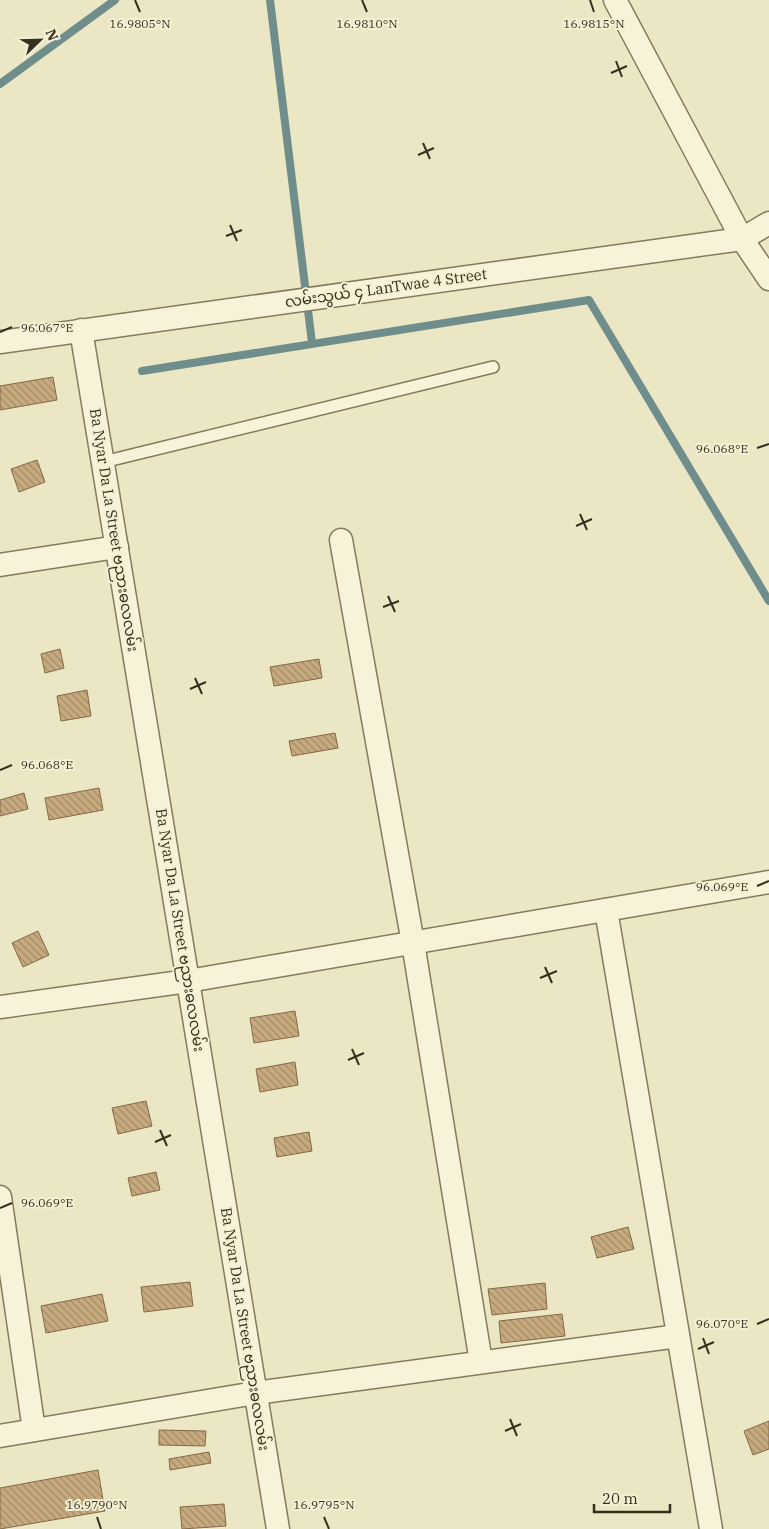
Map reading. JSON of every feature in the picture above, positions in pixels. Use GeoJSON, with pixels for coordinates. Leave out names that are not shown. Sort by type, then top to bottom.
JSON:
{"type":"FeatureCollection","features":[{"type":"Feature","properties":{"kind":"street"},"geometry":{"type":"LineString","coordinates":[[615,0],[742,239],[769,279]]}},
{"type":"Feature","properties":{"kind":"street","name":"လမ်းသွယ် ၄ LanTwae 4 Street"},"geometry":{"type":"LineString","coordinates":[[0,342],[742,239],[769,223]]}},
{"type":"Feature","properties":{"kind":"street","name":"Ba Nyar Da La Street ဗညားဓလလမ်း"},"geometry":{"type":"LineString","coordinates":[[82,330],[278,1529]]}},
{"type":"Feature","properties":{"kind":"street"},"geometry":{"type":"LineString","coordinates":[[341,540],[413,943],[481,1362]]}},
{"type":"Feature","properties":{"kind":"street"},"geometry":{"type":"LineString","coordinates":[[0,565],[117,547]]}},
{"type":"Feature","properties":{"kind":"street"},"geometry":{"type":"LineString","coordinates":[[0,1007],[188,981],[769,882]]}},
{"type":"Feature","properties":{"kind":"street"},"geometry":{"type":"LineString","coordinates":[[606,910],[711,1529]]}},
{"type":"Feature","properties":{"kind":"street"},"geometry":{"type":"LineString","coordinates":[[0,1197],[34,1430]]}},
{"type":"Feature","properties":{"kind":"street"},"geometry":{"type":"LineString","coordinates":[[0,1436],[256,1392],[678,1336]]}},
{"type":"Feature","properties":{"kind":"lane"},"geometry":{"type":"LineString","coordinates":[[103,462],[493,367]]}},
{"type":"Feature","properties":{"kind":"building"},"geometry":{"type":"Polygon","coordinates":[[[53,377],[57,400],[0,410],[0,386],[53,377]]]}},
{"type":"Feature","properties":{"kind":"building"},"geometry":{"type":"Polygon","coordinates":[[[37,460],[45,482],[19,492],[11,469],[37,460]]]}},
{"type":"Feature","properties":{"kind":"building"},"geometry":{"type":"Polygon","coordinates":[[[60,649],[64,668],[45,673],[41,654],[60,649]]]}},
{"type":"Feature","properties":{"kind":"building"},"geometry":{"type":"Polygon","coordinates":[[[319,659],[322,678],[274,686],[270,667],[319,659]]]}},
{"type":"Feature","properties":{"kind":"building"},"geometry":{"type":"Polygon","coordinates":[[[87,690],[91,716],[61,721],[57,696],[87,690]]]}},
{"type":"Feature","properties":{"kind":"building"},"geometry":{"type":"Polygon","coordinates":[[[335,733],[338,748],[292,756],[289,741],[335,733]]]}},
{"type":"Feature","properties":{"kind":"building"},"geometry":{"type":"Polygon","coordinates":[[[99,788],[103,810],[49,820],[45,798],[99,788]]]}},
{"type":"Feature","properties":{"kind":"building"},"geometry":{"type":"Polygon","coordinates":[[[24,793],[28,809],[0,816],[0,800],[24,793]]]}},
{"type":"Feature","properties":{"kind":"building"},"geometry":{"type":"Polygon","coordinates":[[[38,931],[49,955],[23,967],[12,943],[38,931]]]}},
{"type":"Feature","properties":{"kind":"building"},"geometry":{"type":"Polygon","coordinates":[[[295,1011],[299,1036],[254,1043],[250,1018],[295,1011]]]}},
{"type":"Feature","properties":{"kind":"building"},"geometry":{"type":"Polygon","coordinates":[[[295,1062],[298,1085],[260,1092],[256,1069],[295,1062]]]}},
{"type":"Feature","properties":{"kind":"building"},"geometry":{"type":"Polygon","coordinates":[[[146,1101],[152,1126],[118,1134],[112,1108],[146,1101]]]}},
{"type":"Feature","properties":{"kind":"building"},"geometry":{"type":"Polygon","coordinates":[[[309,1132],[312,1151],[277,1157],[274,1138],[309,1132]]]}},
{"type":"Feature","properties":{"kind":"building"},"geometry":{"type":"Polygon","coordinates":[[[156,1172],[160,1190],[132,1196],[128,1178],[156,1172]]]}},
{"type":"Feature","properties":{"kind":"building"},"geometry":{"type":"Polygon","coordinates":[[[628,1227],[634,1249],[597,1258],[591,1237],[628,1227]]]}},
{"type":"Feature","properties":{"kind":"building"},"geometry":{"type":"Polygon","coordinates":[[[190,1282],[193,1306],[144,1312],[141,1287],[190,1282]]]}},
{"type":"Feature","properties":{"kind":"building"},"geometry":{"type":"Polygon","coordinates":[[[545,1283],[547,1309],[492,1315],[488,1289],[545,1283]]]}},
{"type":"Feature","properties":{"kind":"building"},"geometry":{"type":"Polygon","coordinates":[[[102,1294],[108,1321],[46,1333],[41,1306],[102,1294]]]}},
{"type":"Feature","properties":{"kind":"building"},"geometry":{"type":"Polygon","coordinates":[[[562,1314],[565,1336],[501,1343],[499,1321],[562,1314]]]}},
{"type":"Feature","properties":{"kind":"building"},"geometry":{"type":"Polygon","coordinates":[[[769,1421],[769,1449],[753,1455],[744,1431],[769,1421]]]}},
{"type":"Feature","properties":{"kind":"building"},"geometry":{"type":"Polygon","coordinates":[[[159,1430],[206,1431],[205,1446],[159,1445],[159,1430]]]}},
{"type":"Feature","properties":{"kind":"building"},"geometry":{"type":"Polygon","coordinates":[[[209,1452],[211,1463],[170,1470],[169,1459],[209,1452]]]}},
{"type":"Feature","properties":{"kind":"building"},"geometry":{"type":"Polygon","coordinates":[[[98,1470],[105,1511],[0,1529],[0,1488],[98,1470]]]}},
{"type":"Feature","properties":{"kind":"building"},"geometry":{"type":"Polygon","coordinates":[[[224,1504],[226,1526],[182,1529],[180,1507],[224,1504]]]}},
{"type":"Feature","properties":{"kind":"waterway"},"geometry":{"type":"LineString","coordinates":[[0,84],[115,0]]}},
{"type":"Feature","properties":{"kind":"waterway"},"geometry":{"type":"LineString","coordinates":[[270,0],[312,343]]}},
{"type":"Feature","properties":{"kind":"waterway"},"geometry":{"type":"LineString","coordinates":[[142,371],[589,300],[769,601]]}}]}
